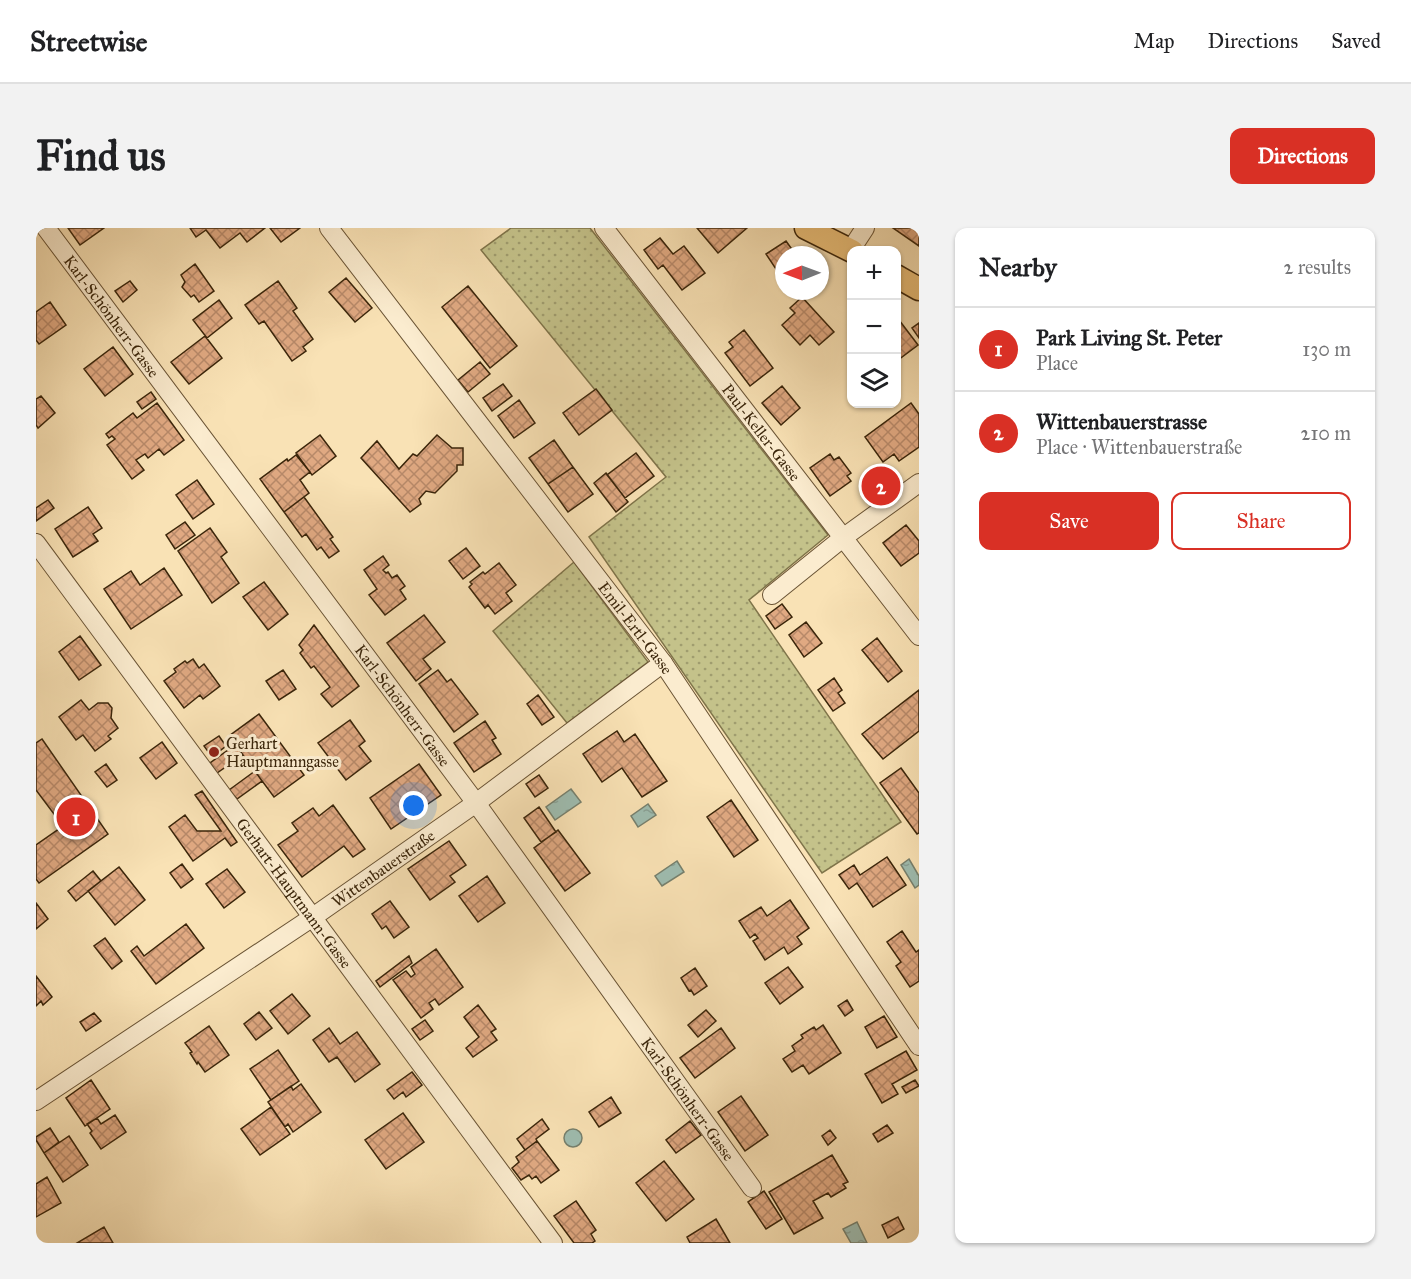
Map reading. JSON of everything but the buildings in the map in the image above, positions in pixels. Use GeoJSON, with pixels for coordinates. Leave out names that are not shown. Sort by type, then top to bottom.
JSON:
{"type":"FeatureCollection","features":[{"type":"Feature","properties":{"kind":"main road"},"geometry":{"type":"LineString","coordinates":[[806,228],[847,249]]}},
{"type":"Feature","properties":{"kind":"main road"},"geometry":{"type":"LineString","coordinates":[[901,278],[919,289]]}},
{"type":"Feature","properties":{"kind":"street","name":"Karl-Schönherr-Gasse"},"geometry":{"type":"LineString","coordinates":[[46,228],[476,803],[752,1188]]}},
{"type":"Feature","properties":{"kind":"street","name":"Emil-Ertl-Gasse"},"geometry":{"type":"LineString","coordinates":[[329,228],[663,663],[919,1046]]}},
{"type":"Feature","properties":{"kind":"street","name":"Paul-Keller-Gasse"},"geometry":{"type":"LineString","coordinates":[[604,228],[919,636]]}},
{"type":"Feature","properties":{"kind":"street"},"geometry":{"type":"LineString","coordinates":[[854,246],[865,228]]}},
{"type":"Feature","properties":{"kind":"street"},"geometry":{"type":"LineString","coordinates":[[772,595],[844,537],[919,483]]}},
{"type":"Feature","properties":{"kind":"street","name":"Gerhart-Hauptmann-Gasse"},"geometry":{"type":"LineString","coordinates":[[36,543],[553,1243]]}},
{"type":"Feature","properties":{"kind":"street","name":"Wittenbauerstraße"},"geometry":{"type":"LineString","coordinates":[[36,1101],[313,917],[476,803],[663,663]]}},
{"type":"Feature","properties":{"kind":"shaded area"},"geometry":{"type":"Polygon","coordinates":[[[511,228],[590,228],[828,535],[749,600],[901,822],[822,873],[589,537],[666,477],[481,250],[511,228]]]}},
{"type":"Feature","properties":{"kind":"shaded area"},"geometry":{"type":"Polygon","coordinates":[[[574,562],[648,662],[567,723],[493,631],[574,562]]]}},
{"type":"Feature","properties":{"kind":"water"},"geometry":{"type":"Polygon","coordinates":[[[571,789],[581,802],[555,820],[546,807],[571,789]]]}},
{"type":"Feature","properties":{"kind":"water"},"geometry":{"type":"Polygon","coordinates":[[[648,804],[656,815],[638,827],[631,816],[648,804]]]}},
{"type":"Feature","properties":{"kind":"water"},"geometry":{"type":"Polygon","coordinates":[[[909,859],[919,876],[919,885],[915,888],[901,865],[909,859]]]}},
{"type":"Feature","properties":{"kind":"water"},"geometry":{"type":"Polygon","coordinates":[[[677,861],[684,872],[662,886],[655,876],[677,861]]]}},
{"type":"Feature","properties":{"kind":"water"},"geometry":{"type":"Polygon","coordinates":[[[569,1129],[577,1129],[582,1134],[580,1145],[569,1147],[564,1142],[564,1134],[569,1129]]]}},
{"type":"Feature","properties":{"kind":"water"},"geometry":{"type":"Polygon","coordinates":[[[857,1222],[867,1243],[851,1243],[843,1229],[857,1222]]]}},
{"type":"Feature","properties":{"kind":"place","name":"Wittenbauerstrasse"},"geometry":{"type":"Point","coordinates":[881,486]}},
{"type":"Feature","properties":{"kind":"place","name":"Gerhart Hauptmanngasse"},"geometry":{"type":"Point","coordinates":[214,752]}},
{"type":"Feature","properties":{"kind":"place","name":"Park Living St. Peter"},"geometry":{"type":"Point","coordinates":[76,817]}}]}
